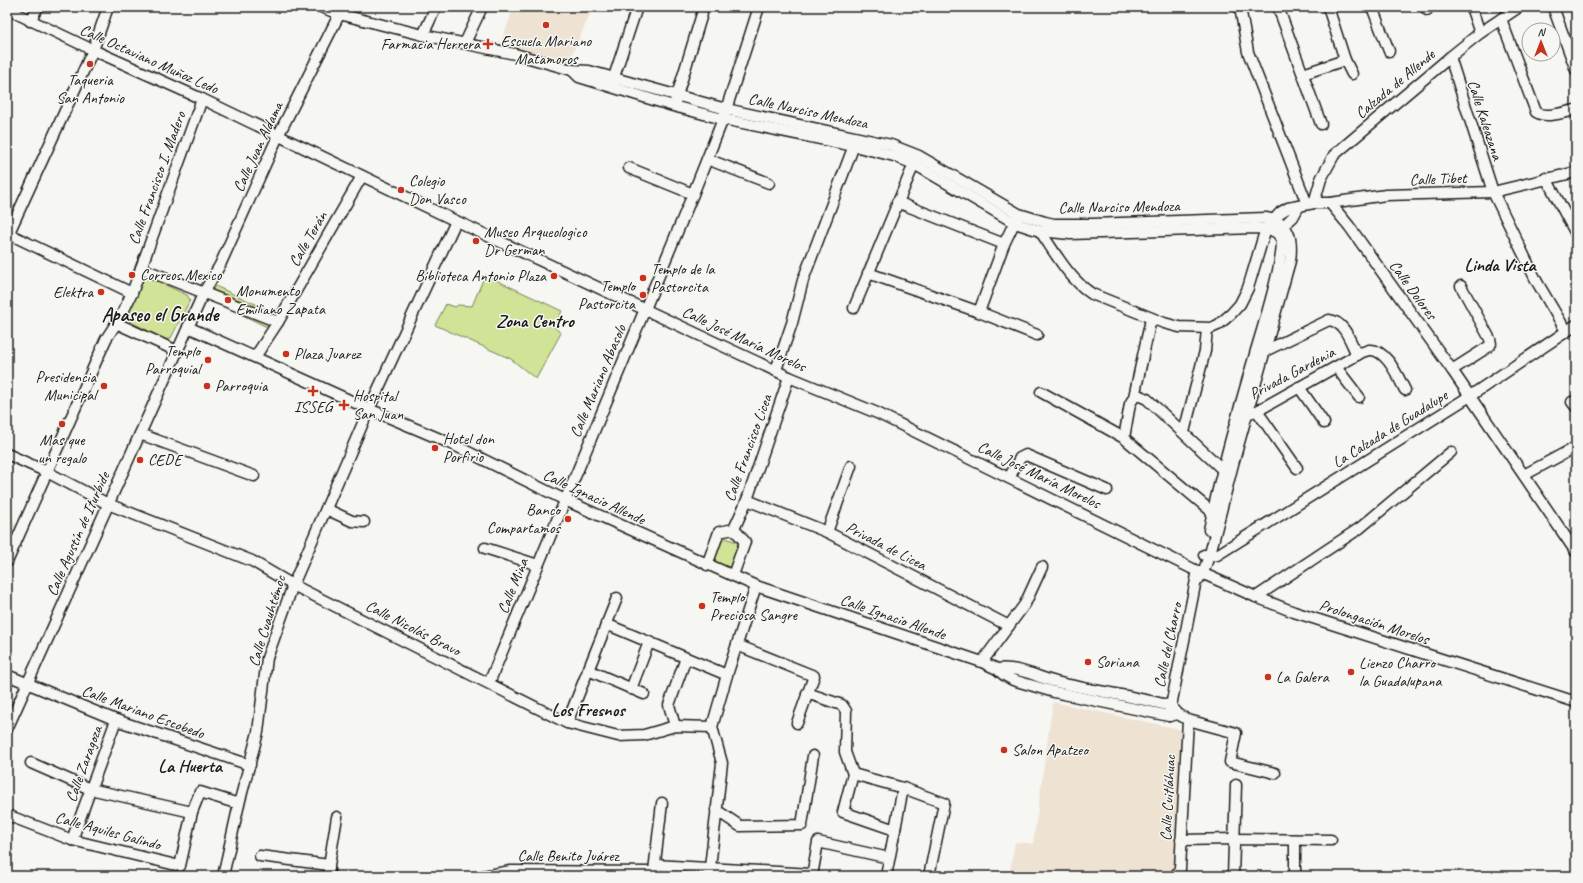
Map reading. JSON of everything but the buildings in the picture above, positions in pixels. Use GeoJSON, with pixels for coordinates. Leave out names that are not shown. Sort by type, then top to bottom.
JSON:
{"type":"FeatureCollection","features":[{"type":"Feature","properties":{"kind":"street"},"geometry":{"type":"LineString","coordinates":[[30,21],[38,7]]}},
{"type":"Feature","properties":{"kind":"street"},"geometry":{"type":"LineString","coordinates":[[108,7],[93,50],[8,234],[132,293]]}},
{"type":"Feature","properties":{"kind":"street","name":"Calle Narciso Mendoza"},"geometry":{"type":"LineString","coordinates":[[321,7],[341,11],[423,35],[516,54],[572,70],[579,77],[612,83],[724,114],[855,141],[891,145],[918,156],[1017,219],[1054,224],[1273,219]]}},
{"type":"Feature","properties":{"kind":"street"},"geometry":{"type":"LineString","coordinates":[[423,35],[436,7]]}},
{"type":"Feature","properties":{"kind":"street"},"geometry":{"type":"LineString","coordinates":[[465,43],[482,7]]}},
{"type":"Feature","properties":{"kind":"street"},"geometry":{"type":"LineString","coordinates":[[612,83],[637,7]]}},
{"type":"Feature","properties":{"kind":"street","name":"Calle Mariano Abasolo"},"geometry":{"type":"LineString","coordinates":[[564,500],[645,310],[707,159],[724,114],[759,7]]}},
{"type":"Feature","properties":{"kind":"street"},"geometry":{"type":"LineString","coordinates":[[1240,7],[1248,52],[1307,205],[1276,233],[1261,244]]}},
{"type":"Feature","properties":{"kind":"street"},"geometry":{"type":"LineString","coordinates":[[1278,7],[1321,124]]}},
{"type":"Feature","properties":{"kind":"street"},"geometry":{"type":"LineString","coordinates":[[1328,7],[1345,60],[1352,74]]}},
{"type":"Feature","properties":{"kind":"street"},"geometry":{"type":"LineString","coordinates":[[1372,7],[1389,50]]}},
{"type":"Feature","properties":{"kind":"street"},"geometry":{"type":"LineString","coordinates":[[1471,7],[1480,33]]}},
{"type":"Feature","properties":{"kind":"street","name":"Calzada de Allende"},"geometry":{"type":"LineString","coordinates":[[1307,205],[1334,155],[1450,57],[1480,33],[1519,7]]}},
{"type":"Feature","properties":{"kind":"street"},"geometry":{"type":"LineString","coordinates":[[1553,7],[1576,70]]}},
{"type":"Feature","properties":{"kind":"street","name":"Calle Octaviano Muñoz Ledo"},"geometry":{"type":"LineString","coordinates":[[7,9],[93,50],[202,98],[278,136]]}},
{"type":"Feature","properties":{"kind":"street","name":"Calle Juan Aldama"},"geometry":{"type":"LineString","coordinates":[[188,327],[204,292],[220,265],[278,136],[341,11]]}},
{"type":"Feature","properties":{"kind":"street"},"geometry":{"type":"LineString","coordinates":[[675,101],[702,14]]}},
{"type":"Feature","properties":{"kind":"street"},"geometry":{"type":"LineString","coordinates":[[1501,19],[1534,109],[1538,114],[1546,115],[1576,110]]}},
{"type":"Feature","properties":{"kind":"street","name":"Calle Kaleazana"},"geometry":{"type":"LineString","coordinates":[[1450,57],[1493,192],[1538,282],[1566,331]]}},
{"type":"Feature","properties":{"kind":"street"},"geometry":{"type":"LineString","coordinates":[[1303,74],[1345,60]]}},
{"type":"Feature","properties":{"kind":"street","name":"Calle Francisco I. Madero"},"geometry":{"type":"LineString","coordinates":[[7,562],[106,338],[132,293],[202,98]]}},
{"type":"Feature","properties":{"kind":"street","name":"Calle José María Morelos"},"geometry":{"type":"LineString","coordinates":[[278,136],[789,377],[877,413],[1010,478],[1199,575]]}},
{"type":"Feature","properties":{"kind":"street"},"geometry":{"type":"LineString","coordinates":[[776,370],[792,323],[803,280],[855,141]]}},
{"type":"Feature","properties":{"kind":"street","name":"Calle Narciso Mendoza"},"geometry":{"type":"LineString","coordinates":[[855,141],[914,164],[1040,231],[1070,234],[1266,228],[1276,233]]}},
{"type":"Feature","properties":{"kind":"street"},"geometry":{"type":"LineString","coordinates":[[707,159],[769,183]]}},
{"type":"Feature","properties":{"kind":"street"},"geometry":{"type":"LineString","coordinates":[[854,308],[914,164]]}},
{"type":"Feature","properties":{"kind":"street"},"geometry":{"type":"LineString","coordinates":[[629,168],[693,194]]}},
{"type":"Feature","properties":{"kind":"street","name":"Calle Tibet"},"geometry":{"type":"LineString","coordinates":[[1266,228],[1273,219],[1288,208],[1386,195],[1493,192],[1576,172]]}},
{"type":"Feature","properties":{"kind":"street","name":"Calle Terán"},"geometry":{"type":"LineString","coordinates":[[255,357],[278,322],[362,176]]}},
{"type":"Feature","properties":{"kind":"street"},"geometry":{"type":"LineString","coordinates":[[1546,178],[1576,234]]}},
{"type":"Feature","properties":{"kind":"street"},"geometry":{"type":"LineString","coordinates":[[897,202],[1004,244]]}},
{"type":"Feature","properties":{"kind":"street","name":"Calle Dolores"},"geometry":{"type":"LineString","coordinates":[[1330,203],[1349,226],[1452,370],[1576,552]]}},
{"type":"Feature","properties":{"kind":"street"},"geometry":{"type":"LineString","coordinates":[[979,312],[1004,244],[1017,219]]}},
{"type":"Feature","properties":{"kind":"street"},"geometry":{"type":"LineString","coordinates":[[1199,575],[1210,555],[1223,470],[1248,411],[1274,301],[1291,254],[1291,238],[1284,226],[1273,219]]}},
{"type":"Feature","properties":{"kind":"street","name":"Calle Cuauhtémoc"},"geometry":{"type":"LineString","coordinates":[[223,876],[238,804],[258,732],[267,658],[293,585],[369,409],[456,221]]}},
{"type":"Feature","properties":{"kind":"street"},"geometry":{"type":"LineString","coordinates":[[1040,231],[1072,278],[1081,287],[1092,294],[1151,320],[1179,328],[1207,329],[1218,325],[1240,304],[1248,288],[1266,228]]}},
{"type":"Feature","properties":{"kind":"street"},"geometry":{"type":"LineString","coordinates":[[1216,515],[1248,411],[1264,351],[1274,301],[1281,253],[1280,237],[1276,233]]}},
{"type":"Feature","properties":{"kind":"street"},"geometry":{"type":"LineString","coordinates":[[142,268],[278,322]]}},
{"type":"Feature","properties":{"kind":"street"},"geometry":{"type":"LineString","coordinates":[[868,273],[979,312],[1037,335]]}},
{"type":"Feature","properties":{"kind":"street"},"geometry":{"type":"LineString","coordinates":[[1452,370],[1491,344],[1490,339],[1460,286]]}},
{"type":"Feature","properties":{"kind":"street"},"geometry":{"type":"LineString","coordinates":[[1124,438],[1130,404],[1134,397],[1151,320]]}},
{"type":"Feature","properties":{"kind":"street"},"geometry":{"type":"LineString","coordinates":[[1264,351],[1329,320],[1336,321],[1342,325],[1357,354],[1369,350],[1380,353],[1392,366],[1405,390]]}},
{"type":"Feature","properties":{"kind":"street"},"geometry":{"type":"LineString","coordinates":[[116,323],[177,351]]}},
{"type":"Feature","properties":{"kind":"street","name":"La Calzada de Guadalupe"},"geometry":{"type":"LineString","coordinates":[[1210,555],[1470,396],[1576,325]]}},
{"type":"Feature","properties":{"kind":"street","name":"Calle Ignacio Allende"},"geometry":{"type":"LineString","coordinates":[[188,327],[369,409],[452,444],[564,500],[756,586],[982,662],[997,669],[1004,676],[1013,680],[1054,692],[1173,712],[1188,720],[1236,732],[1230,762],[1275,774]]}},
{"type":"Feature","properties":{"kind":"street","name":"Calle Agustín de Iturbide"},"geometry":{"type":"LineString","coordinates":[[7,729],[188,327]]}},
{"type":"Feature","properties":{"kind":"street"},"geometry":{"type":"LineString","coordinates":[[1184,432],[1205,351],[1207,329]]}},
{"type":"Feature","properties":{"kind":"street","name":"Privada Gardenia"},"geometry":{"type":"LineString","coordinates":[[1248,411],[1299,386],[1357,354]]}},
{"type":"Feature","properties":{"kind":"street"},"geometry":{"type":"LineString","coordinates":[[1336,366],[1359,397]]}},
{"type":"Feature","properties":{"kind":"street","name":"Calle Francisco Licea"},"geometry":{"type":"LineString","coordinates":[[734,529],[746,500],[789,377]]}},
{"type":"Feature","properties":{"kind":"street"},"geometry":{"type":"LineString","coordinates":[[1299,386],[1324,423]]}},
{"type":"Feature","properties":{"kind":"street"},"geometry":{"type":"LineString","coordinates":[[1041,392],[1124,438],[1216,515]]}},
{"type":"Feature","properties":{"kind":"street"},"geometry":{"type":"LineString","coordinates":[[1134,397],[1138,395],[1147,399],[1223,470]]}},
{"type":"Feature","properties":{"kind":"street"},"geometry":{"type":"LineString","coordinates":[[1248,411],[1297,468]]}},
{"type":"Feature","properties":{"kind":"street"},"geometry":{"type":"LineString","coordinates":[[140,434],[254,476]]}},
{"type":"Feature","properties":{"kind":"street"},"geometry":{"type":"LineString","coordinates":[[1524,475],[1575,450]]}},
{"type":"Feature","properties":{"kind":"street"},"geometry":{"type":"LineString","coordinates":[[1256,597],[1360,528],[1450,452]]}},
{"type":"Feature","properties":{"kind":"street","name":"Calle Nicolás Bravo"},"geometry":{"type":"LineString","coordinates":[[7,454],[47,472],[108,504],[252,561],[293,585],[567,723],[618,736],[644,735],[675,726],[712,727]]}},
{"type":"Feature","properties":{"kind":"street"},"geometry":{"type":"LineString","coordinates":[[1010,478],[1020,458],[1026,455],[1107,490]]}},
{"type":"Feature","properties":{"kind":"street"},"geometry":{"type":"LineString","coordinates":[[827,532],[852,466]]}},
{"type":"Feature","properties":{"kind":"street","name":"Calle Mina"},"geometry":{"type":"LineString","coordinates":[[489,683],[564,500]]}},
{"type":"Feature","properties":{"kind":"street","name":"Privada de Licea"},"geometry":{"type":"LineString","coordinates":[[746,500],[827,532],[1009,626]]}},
{"type":"Feature","properties":{"kind":"street"},"geometry":{"type":"LineString","coordinates":[[326,509],[352,521],[364,522]]}},
{"type":"Feature","properties":{"kind":"street"},"geometry":{"type":"LineString","coordinates":[[707,565],[719,532],[734,529],[745,542],[733,575]]}},
{"type":"Feature","properties":{"kind":"street"},"geometry":{"type":"LineString","coordinates":[[484,548],[538,565]]}},
{"type":"Feature","properties":{"kind":"street"},"geometry":{"type":"LineString","coordinates":[[982,662],[1025,604],[1042,567]]}},
{"type":"Feature","properties":{"kind":"street","name":"Prolongación Morelos"},"geometry":{"type":"LineString","coordinates":[[1199,575],[1294,612],[1576,702]]}},
{"type":"Feature","properties":{"kind":"street","name":"Calle del Charro"},"geometry":{"type":"LineString","coordinates":[[1173,712],[1199,575]]}},
{"type":"Feature","properties":{"kind":"street"},"geometry":{"type":"LineString","coordinates":[[710,872],[722,763],[712,727],[756,586]]}},
{"type":"Feature","properties":{"kind":"street"},"geometry":{"type":"LineString","coordinates":[[567,723],[617,598]]}},
{"type":"Feature","properties":{"kind":"street"},"geometry":{"type":"LineString","coordinates":[[606,624],[727,675]]}},
{"type":"Feature","properties":{"kind":"street"},"geometry":{"type":"LineString","coordinates":[[631,689],[649,642]]}},
{"type":"Feature","properties":{"kind":"street"},"geometry":{"type":"LineString","coordinates":[[737,645],[814,676],[797,723]]}},
{"type":"Feature","properties":{"kind":"street"},"geometry":{"type":"LineString","coordinates":[[675,726],[669,705],[686,658]]}},
{"type":"Feature","properties":{"kind":"street"},"geometry":{"type":"LineString","coordinates":[[588,670],[644,694]]}},
{"type":"Feature","properties":{"kind":"street","name":"Calle Mariano Escobedo"},"geometry":{"type":"LineString","coordinates":[[7,675],[116,720],[250,765]]}},
{"type":"Feature","properties":{"kind":"street"},"geometry":{"type":"LineString","coordinates":[[807,694],[842,705],[846,711],[845,752],[853,774],[843,812],[895,830]]}},
{"type":"Feature","properties":{"kind":"street","name":"Calle Zaragoza"},"geometry":{"type":"LineString","coordinates":[[72,840],[116,720]]}},
{"type":"Feature","properties":{"kind":"street","name":"Calle Cuitláhuac"},"geometry":{"type":"LineString","coordinates":[[1175,876],[1180,869],[1188,720]]}},
{"type":"Feature","properties":{"kind":"street"},"geometry":{"type":"LineString","coordinates":[[716,810],[740,826],[802,826],[813,756]]}},
{"type":"Feature","properties":{"kind":"street"},"geometry":{"type":"LineString","coordinates":[[31,763],[90,789],[192,812],[200,792],[238,804]]}},
{"type":"Feature","properties":{"kind":"street"},"geometry":{"type":"LineString","coordinates":[[853,774],[903,788],[944,803],[928,876]]}},
{"type":"Feature","properties":{"kind":"street"},"geometry":{"type":"LineString","coordinates":[[1233,876],[1236,786]]}},
{"type":"Feature","properties":{"kind":"street"},"geometry":{"type":"LineString","coordinates":[[886,876],[903,788]]}},
{"type":"Feature","properties":{"kind":"street"},"geometry":{"type":"LineString","coordinates":[[654,871],[662,803]]}},
{"type":"Feature","properties":{"kind":"street","name":"Calle Aquiles Galindo"},"geometry":{"type":"LineString","coordinates":[[7,815],[72,840],[180,866],[192,812]]}},
{"type":"Feature","properties":{"kind":"street"},"geometry":{"type":"LineString","coordinates":[[329,876],[329,866],[337,817]]}},
{"type":"Feature","properties":{"kind":"street"},"geometry":{"type":"LineString","coordinates":[[1181,840],[1331,840]]}},
{"type":"Feature","properties":{"kind":"street"},"geometry":{"type":"LineString","coordinates":[[1295,876],[1296,840]]}},
{"type":"Feature","properties":{"kind":"street"},"geometry":{"type":"LineString","coordinates":[[812,875],[818,842],[889,858]]}},
{"type":"Feature","properties":{"kind":"street"},"geometry":{"type":"LineString","coordinates":[[260,856],[329,866]]}},
{"type":"Feature","properties":{"kind":"street","name":"Calle Benito Juárez"},"geometry":{"type":"LineString","coordinates":[[483,876],[511,871],[654,871],[812,875]]}},
{"type":"Feature","properties":{"kind":"shaded area","name":"Escuela Mariano Matamoros"},"geometry":{"type":"Polygon","coordinates":[[[514,7],[593,7],[568,64],[501,43],[514,7]]]}},
{"type":"Feature","properties":{"kind":"shaded area"},"geometry":{"type":"Polygon","coordinates":[[[7,520],[19,526],[7,552],[7,520]]]}},
{"type":"Feature","properties":{"kind":"shaded area"},"geometry":{"type":"Polygon","coordinates":[[[1053,702],[1180,729],[1177,866],[1170,876],[1009,876],[1015,842],[1033,844],[1053,702]]]}},
{"type":"Feature","properties":{"kind":"green space"},"geometry":{"type":"Polygon","coordinates":[[[485,275],[562,311],[554,327],[561,333],[536,379],[511,359],[435,325],[446,304],[455,307],[458,305],[472,306],[485,275]]]}},
{"type":"Feature","properties":{"kind":"green space"},"geometry":{"type":"Polygon","coordinates":[[[150,278],[187,295],[190,300],[171,338],[166,340],[127,320],[127,315],[143,279],[150,278]]]}},
{"type":"Feature","properties":{"kind":"green space"},"geometry":{"type":"Polygon","coordinates":[[[213,285],[278,314],[269,328],[206,297],[213,285]]]}},
{"type":"Feature","properties":{"kind":"green space"},"geometry":{"type":"Polygon","coordinates":[[[723,537],[737,542],[740,546],[731,569],[712,564],[719,539],[723,537]]]}},
{"type":"Feature","properties":{"kind":"place","name":"Escuela Mariano Matamoros"},"geometry":{"type":"Point","coordinates":[546,25]}},
{"type":"Feature","properties":{"kind":"place","name":"Farmacia Herrera"},"geometry":{"type":"Point","coordinates":[488,44]}},
{"type":"Feature","properties":{"kind":"place","name":"Taqueria San Antonio"},"geometry":{"type":"Point","coordinates":[90,64]}},
{"type":"Feature","properties":{"kind":"place","name":"Colegio Don Vasco"},"geometry":{"type":"Point","coordinates":[401,190]}},
{"type":"Feature","properties":{"kind":"place","name":"Museo Arqueologico Dr German"},"geometry":{"type":"Point","coordinates":[476,241]}},
{"type":"Feature","properties":{"kind":"place","name":"Correos Mexico"},"geometry":{"type":"Point","coordinates":[132,275]}},
{"type":"Feature","properties":{"kind":"place","name":"Biblioteca Antonio Plaza"},"geometry":{"type":"Point","coordinates":[554,276]}},
{"type":"Feature","properties":{"kind":"place","name":"Templo de la Pastorcita"},"geometry":{"type":"Point","coordinates":[643,278]}},
{"type":"Feature","properties":{"kind":"place","name":"Elektra"},"geometry":{"type":"Point","coordinates":[101,292]}},
{"type":"Feature","properties":{"kind":"place","name":"Templo Pastorcita"},"geometry":{"type":"Point","coordinates":[643,295]}},
{"type":"Feature","properties":{"kind":"place","name":"Monumento Emiliano Zapata"},"geometry":{"type":"Point","coordinates":[228,300]}},
{"type":"Feature","properties":{"kind":"place","name":"Plaza Juarez"},"geometry":{"type":"Point","coordinates":[286,354]}},
{"type":"Feature","properties":{"kind":"place","name":"Templo Parroquial"},"geometry":{"type":"Point","coordinates":[208,360]}},
{"type":"Feature","properties":{"kind":"place","name":"Presidencia Municipal"},"geometry":{"type":"Point","coordinates":[104,386]}},
{"type":"Feature","properties":{"kind":"place","name":"Parroquia"},"geometry":{"type":"Point","coordinates":[207,386]}},
{"type":"Feature","properties":{"kind":"place","name":"ISSEG"},"geometry":{"type":"Point","coordinates":[313,391]}},
{"type":"Feature","properties":{"kind":"place","name":"Hospital San Juan"},"geometry":{"type":"Point","coordinates":[344,405]}},
{"type":"Feature","properties":{"kind":"place","name":"Mas que un regalo"},"geometry":{"type":"Point","coordinates":[62,424]}},
{"type":"Feature","properties":{"kind":"place","name":"Hotel don Porfirio"},"geometry":{"type":"Point","coordinates":[435,448]}},
{"type":"Feature","properties":{"kind":"place","name":"CEDE"},"geometry":{"type":"Point","coordinates":[140,460]}},
{"type":"Feature","properties":{"kind":"place","name":"Banco Compartamos"},"geometry":{"type":"Point","coordinates":[568,519]}},
{"type":"Feature","properties":{"kind":"place","name":"Templo Preciosa Sangre"},"geometry":{"type":"Point","coordinates":[702,606]}},
{"type":"Feature","properties":{"kind":"place","name":"Soriana"},"geometry":{"type":"Point","coordinates":[1088,662]}},
{"type":"Feature","properties":{"kind":"place","name":"Lienzo Charro la Guadalupana"},"geometry":{"type":"Point","coordinates":[1351,672]}},
{"type":"Feature","properties":{"kind":"place","name":"La Galera"},"geometry":{"type":"Point","coordinates":[1268,677]}},
{"type":"Feature","properties":{"kind":"place","name":"Salon Apatzeo"},"geometry":{"type":"Point","coordinates":[1004,750]}},
{"type":"Feature","properties":{"kind":"district","name":"Linda Vista"},"geometry":{"type":"Point","coordinates":[1500,265]}},
{"type":"Feature","properties":{"kind":"district","name":"Apaseo el Grande"},"geometry":{"type":"Point","coordinates":[160,314]}},
{"type":"Feature","properties":{"kind":"district","name":"Zona Centro"},"geometry":{"type":"Point","coordinates":[535,321]}},
{"type":"Feature","properties":{"kind":"district","name":"Los Fresnos"},"geometry":{"type":"Point","coordinates":[588,710]}},
{"type":"Feature","properties":{"kind":"district","name":"La Huerta"},"geometry":{"type":"Point","coordinates":[190,766]}}]}
